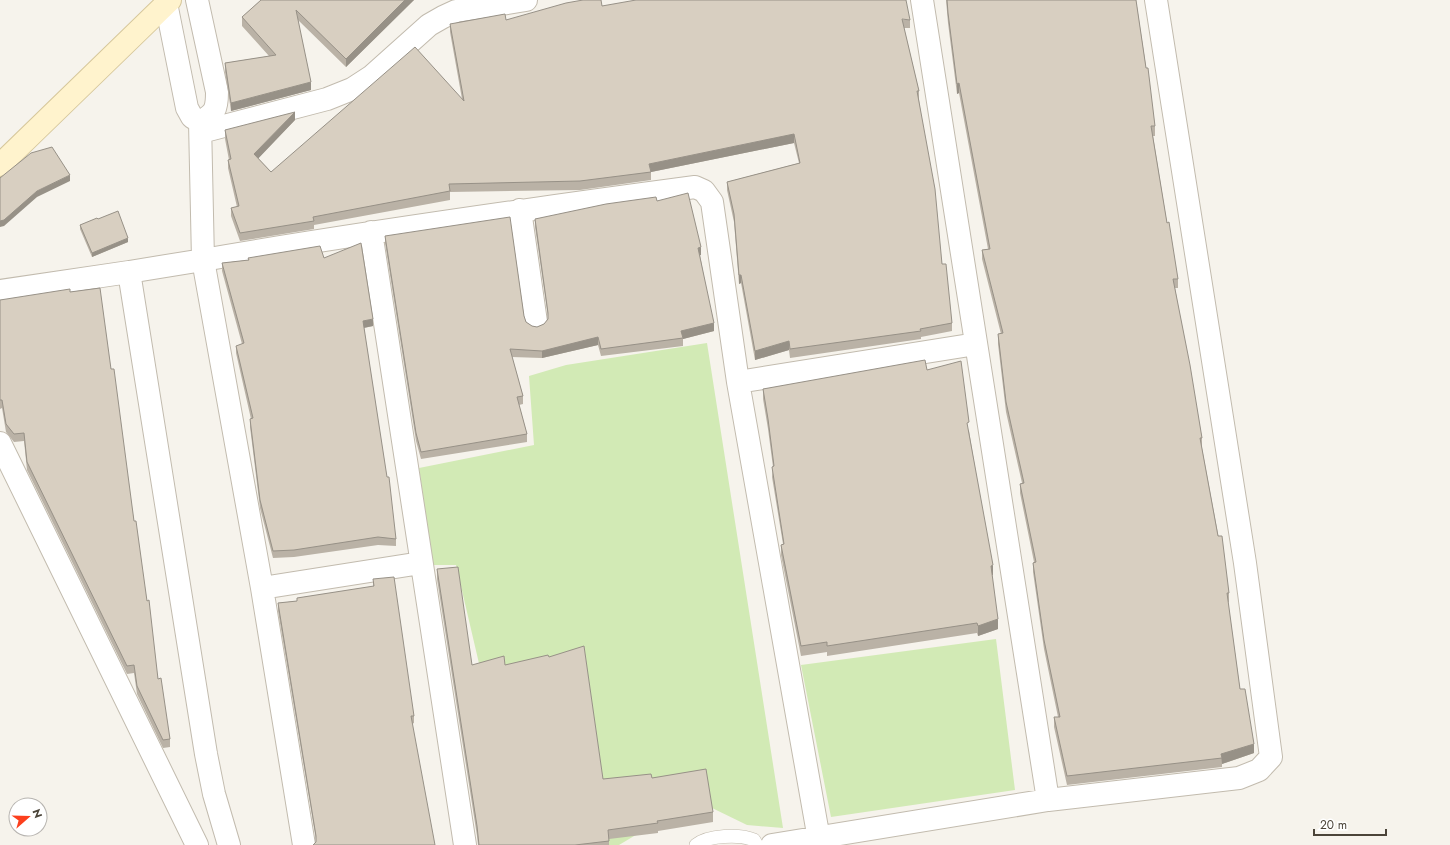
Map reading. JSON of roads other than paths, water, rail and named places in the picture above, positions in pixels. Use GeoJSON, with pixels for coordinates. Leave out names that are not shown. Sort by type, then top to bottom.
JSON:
{"type":"FeatureCollection","features":[{"type":"Feature","properties":{"kind":"main road"},"geometry":{"type":"LineString","coordinates":[[0,165],[168,2]]}},
{"type":"Feature","properties":{"kind":"street"},"geometry":{"type":"LineString","coordinates":[[197,0],[217,92],[217,103],[214,114],[201,127]]}},
{"type":"Feature","properties":{"kind":"street"},"geometry":{"type":"LineString","coordinates":[[201,127],[327,99],[346,92],[372,76],[429,26],[443,17],[456,11],[526,0]]}},
{"type":"Feature","properties":{"kind":"street"},"geometry":{"type":"LineString","coordinates":[[922,0],[1048,800]]}},
{"type":"Feature","properties":{"kind":"street"},"geometry":{"type":"LineString","coordinates":[[772,845],[820,841],[1048,800],[1239,778],[1259,770],[1272,757],[1245,563],[1156,0]]}},
{"type":"Feature","properties":{"kind":"street"},"geometry":{"type":"LineString","coordinates":[[168,2],[187,108],[192,117],[201,127],[203,260],[262,588],[304,845]]}},
{"type":"Feature","properties":{"kind":"street"},"geometry":{"type":"LineString","coordinates":[[0,291],[129,272],[370,232],[520,210],[694,187],[704,191],[712,202],[738,382],[820,841]]}},
{"type":"Feature","properties":{"kind":"street"},"geometry":{"type":"LineString","coordinates":[[520,210],[536,322]]}},
{"type":"Feature","properties":{"kind":"street"},"geometry":{"type":"LineString","coordinates":[[370,232],[465,845]]}},
{"type":"Feature","properties":{"kind":"street"},"geometry":{"type":"LineString","coordinates":[[129,272],[206,754],[214,794],[229,845]]}},
{"type":"Feature","properties":{"kind":"street"},"geometry":{"type":"LineString","coordinates":[[738,382],[976,344]]}},
{"type":"Feature","properties":{"kind":"street"},"geometry":{"type":"LineString","coordinates":[[0,443],[198,845]]}},
{"type":"Feature","properties":{"kind":"street"},"geometry":{"type":"LineString","coordinates":[[262,588],[421,563]]}},
{"type":"Feature","properties":{"kind":"lane"},"geometry":{"type":"LineString","coordinates":[[696,845],[717,837],[740,836],[754,840],[757,845]]}}]}
